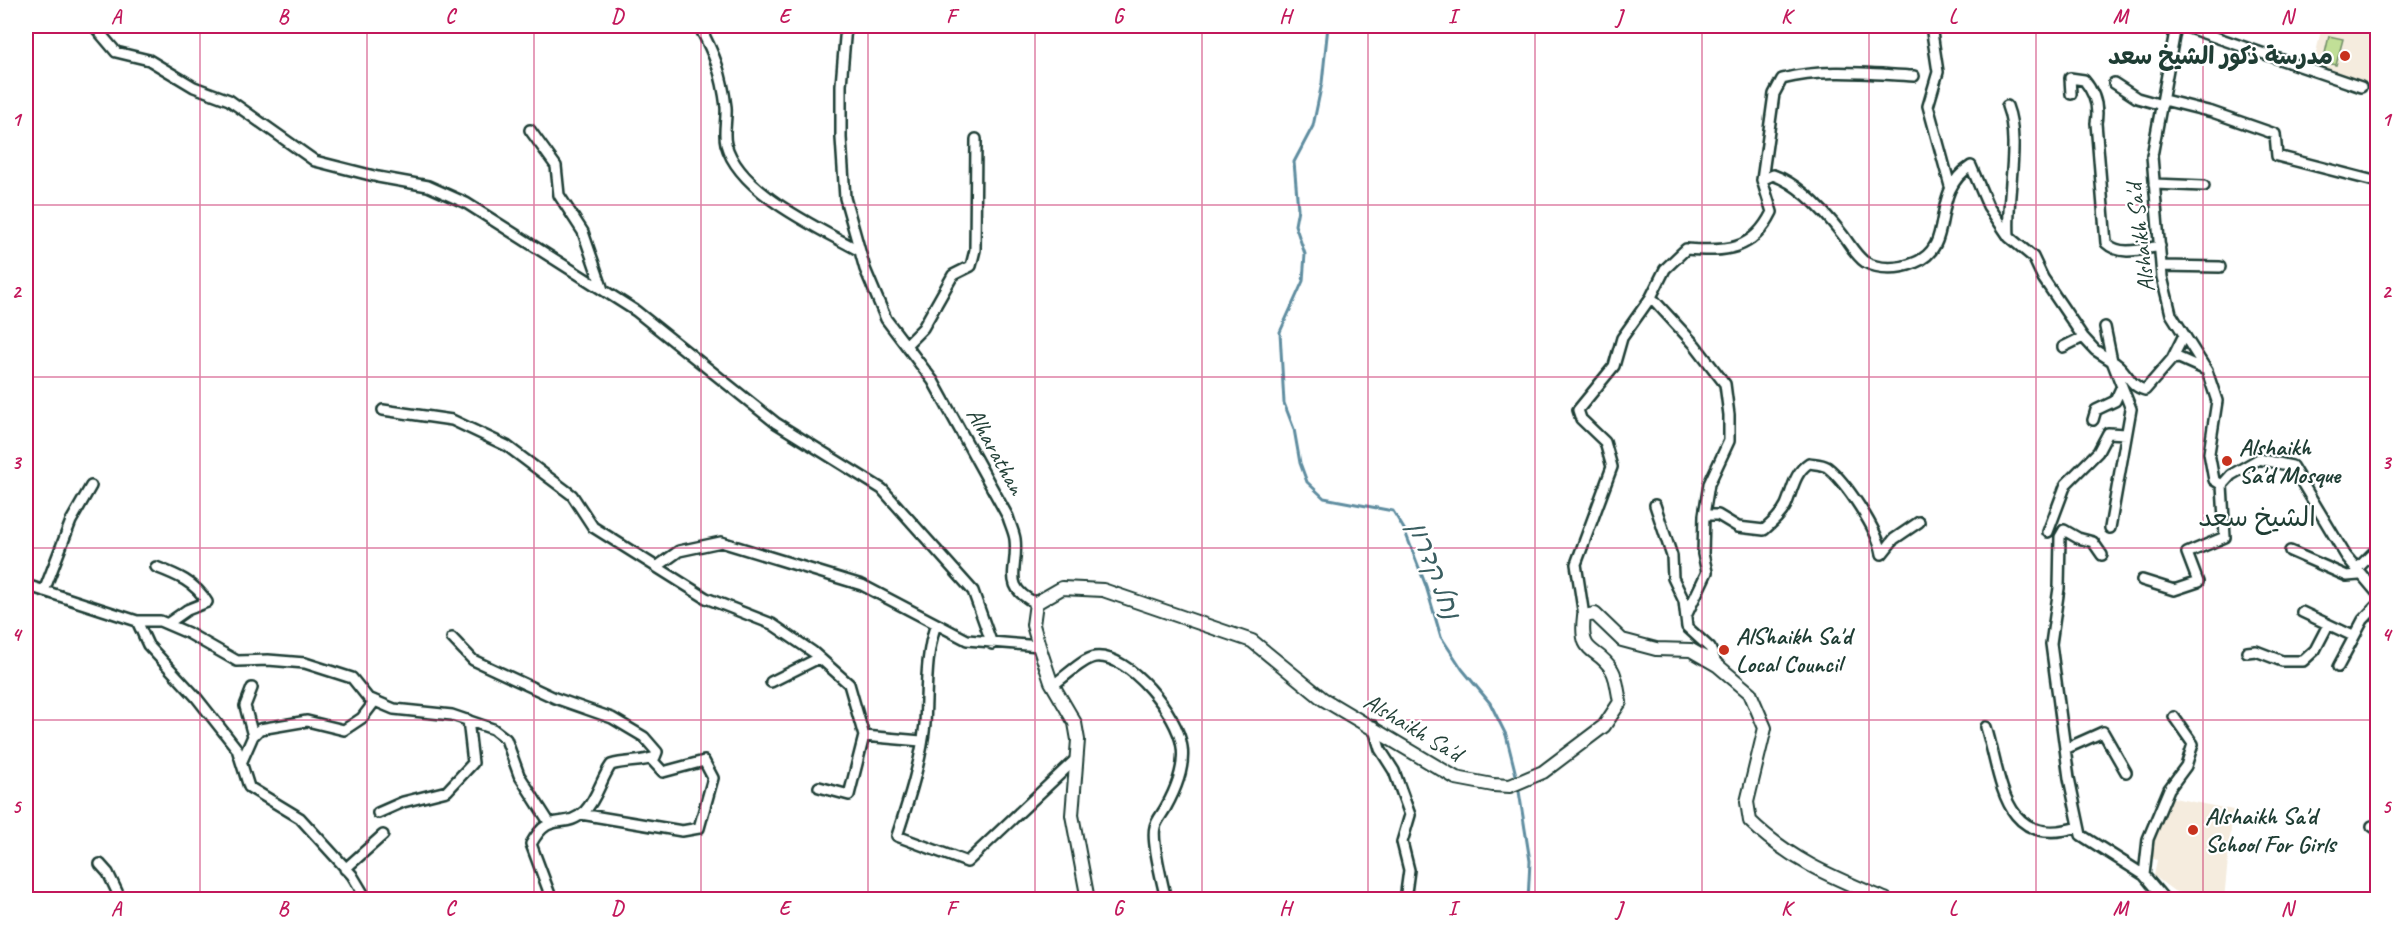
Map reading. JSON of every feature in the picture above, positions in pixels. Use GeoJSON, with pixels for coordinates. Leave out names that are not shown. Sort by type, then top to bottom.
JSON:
{"type":"FeatureCollection","features":[{"type":"Feature","properties":{"kind":"street"},"geometry":{"type":"LineString","coordinates":[[94,26],[116,52],[149,60],[194,87],[228,100],[315,161],[378,177],[428,186],[466,203],[636,312],[776,423],[882,489],[973,591],[992,644]]}},
{"type":"Feature","properties":{"kind":"street"},"geometry":{"type":"LineString","coordinates":[[699,26],[718,59],[726,109],[726,144],[738,167],[761,192],[860,251]]}},
{"type":"Feature","properties":{"kind":"street","name":"Alharathan"},"geometry":{"type":"LineString","coordinates":[[846,26],[841,85],[841,138],[845,198],[860,251],[886,319],[907,345],[954,417],[1008,517],[1015,540],[1012,580],[1023,597],[1036,603]]}},
{"type":"Feature","properties":{"kind":"street"},"geometry":{"type":"LineString","coordinates":[[1762,180],[1773,175],[1784,178],[1812,200],[1866,263],[1891,269],[1912,265],[1927,257],[1936,248],[1950,186],[1928,106],[1938,72],[1931,26]]}},
{"type":"Feature","properties":{"kind":"street","name":"Alshaikh Sa'd"},"geometry":{"type":"LineString","coordinates":[[2176,26],[2152,156],[2162,266],[2171,314],[2207,371],[2217,401],[2209,453],[2214,480],[2222,485]]}},
{"type":"Feature","properties":{"kind":"street"},"geometry":{"type":"LineString","coordinates":[[2183,26],[2361,87]]}},
{"type":"Feature","properties":{"kind":"street"},"geometry":{"type":"LineString","coordinates":[[1887,900],[1825,874],[1789,855],[1750,821],[1748,802],[1765,728],[1750,693],[1717,665],[1691,650],[1656,650],[1622,640],[1595,614],[1584,616],[1576,564],[1612,467],[1605,442],[1581,419],[1578,410],[1614,366],[1622,338],[1651,297],[1665,269],[1686,249],[1707,250],[1745,245],[1764,230],[1772,212],[1762,180],[1774,94],[1782,79],[1799,75],[1840,73],[1914,76]]}},
{"type":"Feature","properties":{"kind":"street"},"geometry":{"type":"LineString","coordinates":[[2070,94],[2070,78],[2084,80],[2090,88],[2098,110],[2096,123],[2106,243],[2113,250],[2132,251],[2160,246]]}},
{"type":"Feature","properties":{"kind":"street"},"geometry":{"type":"LineString","coordinates":[[2114,83],[2137,98],[2212,112],[2275,134],[2277,156],[2378,182]]}},
{"type":"Feature","properties":{"kind":"street"},"geometry":{"type":"LineString","coordinates":[[2007,106],[2014,123],[2007,209],[2009,237]]}},
{"type":"Feature","properties":{"kind":"street"},"geometry":{"type":"LineString","coordinates":[[530,130],[556,166],[559,195],[583,232],[603,290]]}},
{"type":"Feature","properties":{"kind":"street"},"geometry":{"type":"LineString","coordinates":[[907,345],[923,328],[953,275],[971,266],[975,250],[976,139]]}},
{"type":"Feature","properties":{"kind":"street"},"geometry":{"type":"LineString","coordinates":[[1950,186],[1971,166],[1988,206],[2009,237],[2033,257],[2043,278],[2083,337],[2095,350],[2120,364],[2132,384],[2145,390],[2172,359],[2184,335]]}},
{"type":"Feature","properties":{"kind":"street"},"geometry":{"type":"LineString","coordinates":[[2154,184],[2204,186]]}},
{"type":"Feature","properties":{"kind":"street"},"geometry":{"type":"LineString","coordinates":[[2162,266],[2220,267]]}},
{"type":"Feature","properties":{"kind":"street"},"geometry":{"type":"LineString","coordinates":[[1651,297],[1695,345],[1725,384],[1729,415],[1729,441],[1709,484],[1704,515],[1703,554],[1707,572],[1686,616]]}},
{"type":"Feature","properties":{"kind":"street"},"geometry":{"type":"LineString","coordinates":[[2105,327],[2112,361],[2131,409],[2110,528]]}},
{"type":"Feature","properties":{"kind":"street"},"geometry":{"type":"LineString","coordinates":[[2064,347],[2083,337]]}},
{"type":"Feature","properties":{"kind":"street"},"geometry":{"type":"LineString","coordinates":[[2172,359],[2191,362],[2207,371]]}},
{"type":"Feature","properties":{"kind":"street"},"geometry":{"type":"LineString","coordinates":[[2093,420],[2096,410],[2115,401],[2122,386]]}},
{"type":"Feature","properties":{"kind":"street"},"geometry":{"type":"LineString","coordinates":[[383,410],[452,420],[507,446],[572,495],[593,527],[706,598],[772,624],[819,658],[849,684],[864,736],[849,795],[819,787]]}},
{"type":"Feature","properties":{"kind":"street"},"geometry":{"type":"LineString","coordinates":[[2048,532],[2066,484],[2098,452],[2108,433],[2126,434]]}},
{"type":"Feature","properties":{"kind":"street"},"geometry":{"type":"LineString","coordinates":[[2142,580],[2174,590],[2198,582],[2187,553],[2225,537],[2222,485],[2231,475],[2259,459],[2292,466],[2358,572],[2378,594]]}},
{"type":"Feature","properties":{"kind":"street"},"geometry":{"type":"LineString","coordinates":[[1704,515],[1718,514],[1738,527],[1764,530],[1778,518],[1800,469],[1809,463],[1826,466],[1856,501],[1881,544],[1882,554],[1894,539],[1919,522]]}},
{"type":"Feature","properties":{"kind":"street"},"geometry":{"type":"LineString","coordinates":[[44,591],[71,521],[91,486]]}},
{"type":"Feature","properties":{"kind":"street"},"geometry":{"type":"LineString","coordinates":[[1655,505],[1672,556],[1673,578],[1684,601],[1687,627],[1710,648],[1717,665]]}},
{"type":"Feature","properties":{"kind":"street"},"geometry":{"type":"LineString","coordinates":[[2102,555],[2093,542],[2078,538],[2064,530],[2060,537],[2059,588],[2051,644],[2078,826],[2081,835],[2144,875],[2165,900]]}},
{"type":"Feature","properties":{"kind":"street"},"geometry":{"type":"LineString","coordinates":[[658,566],[679,551],[721,542],[862,585],[967,640],[992,644],[1039,646]]}},
{"type":"Feature","properties":{"kind":"street"},"geometry":{"type":"LineString","coordinates":[[2290,551],[2347,576],[2358,572],[2378,548]]}},
{"type":"Feature","properties":{"kind":"street"},"geometry":{"type":"LineString","coordinates":[[156,567],[184,578],[201,591],[207,602],[187,610],[166,624]]}},
{"type":"Feature","properties":{"kind":"street"},"geometry":{"type":"LineString","coordinates":[[26,585],[137,621],[166,624],[189,633],[237,662],[268,660],[305,663],[352,678],[368,698],[394,709],[452,715],[493,729],[506,739],[519,775],[549,822]]}},
{"type":"Feature","properties":{"kind":"street","name":"Alshaikh Sa'd"},"geometry":{"type":"LineString","coordinates":[[1036,603],[1062,588],[1103,590],[1252,641],[1323,699],[1372,726],[1456,778],[1510,786],[1532,779],[1604,726],[1620,702],[1612,670],[1586,647],[1582,628],[1584,616]]}},
{"type":"Feature","properties":{"kind":"street"},"geometry":{"type":"LineString","coordinates":[[1036,603],[1033,625],[1039,646],[1053,685],[1075,723],[1078,740],[1072,815],[1088,900]]}},
{"type":"Feature","properties":{"kind":"street"},"geometry":{"type":"LineString","coordinates":[[2338,668],[2363,620],[2378,604]]}},
{"type":"Feature","properties":{"kind":"street"},"geometry":{"type":"LineString","coordinates":[[2302,612],[2353,636]]}},
{"type":"Feature","properties":{"kind":"street"},"geometry":{"type":"LineString","coordinates":[[137,621],[148,645],[195,697],[237,750],[249,787],[300,818],[345,869],[367,900]]}},
{"type":"Feature","properties":{"kind":"street"},"geometry":{"type":"LineString","coordinates":[[936,624],[929,643],[921,741],[914,783],[897,836],[967,862],[1076,759]]}},
{"type":"Feature","properties":{"kind":"street"},"geometry":{"type":"LineString","coordinates":[[2247,652],[2256,651],[2282,660],[2303,661],[2315,650],[2328,625]]}},
{"type":"Feature","properties":{"kind":"street"},"geometry":{"type":"LineString","coordinates":[[452,638],[473,660],[555,698],[612,718],[632,729],[653,745],[657,752],[651,759],[611,765],[587,809],[573,819],[549,822],[539,830],[531,844],[552,900]]}},
{"type":"Feature","properties":{"kind":"street"},"geometry":{"type":"LineString","coordinates":[[1053,685],[1092,657],[1104,657],[1118,662],[1142,680],[1171,716],[1182,746],[1181,774],[1154,828],[1166,900]]}},
{"type":"Feature","properties":{"kind":"street"},"geometry":{"type":"LineString","coordinates":[[771,682],[819,658]]}},
{"type":"Feature","properties":{"kind":"street"},"geometry":{"type":"LineString","coordinates":[[252,688],[244,706],[253,736]]}},
{"type":"Feature","properties":{"kind":"street"},"geometry":{"type":"LineString","coordinates":[[242,761],[253,736],[260,729],[307,721],[344,730],[362,718],[375,701]]}},
{"type":"Feature","properties":{"kind":"street"},"geometry":{"type":"LineString","coordinates":[[2144,875],[2148,838],[2169,789],[2186,766],[2193,744],[2174,717]]}},
{"type":"Feature","properties":{"kind":"street"},"geometry":{"type":"LineString","coordinates":[[378,813],[403,802],[447,791],[473,763],[468,720]]}},
{"type":"Feature","properties":{"kind":"street"},"geometry":{"type":"LineString","coordinates":[[1372,726],[1380,749],[1394,771],[1410,814],[1402,842],[1409,870],[1405,900]]}},
{"type":"Feature","properties":{"kind":"street"},"geometry":{"type":"LineString","coordinates":[[1986,727],[2003,795],[2013,814],[2038,830],[2056,833],[2078,826]]}},
{"type":"Feature","properties":{"kind":"street"},"geometry":{"type":"LineString","coordinates":[[2065,749],[2103,732],[2126,772]]}},
{"type":"Feature","properties":{"kind":"street"},"geometry":{"type":"LineString","coordinates":[[864,736],[921,741]]}},
{"type":"Feature","properties":{"kind":"street"},"geometry":{"type":"LineString","coordinates":[[581,814],[682,831],[699,828],[712,778],[704,761],[663,772],[651,759]]}},
{"type":"Feature","properties":{"kind":"street"},"geometry":{"type":"LineString","coordinates":[[345,869],[383,835]]}},
{"type":"Feature","properties":{"kind":"street"},"geometry":{"type":"LineString","coordinates":[[100,864],[108,873],[121,900]]}},
{"type":"Feature","properties":{"kind":"shaded area","name":"مدرسة ذكور الشيخ سعد"},"geometry":{"type":"Polygon","coordinates":[[[2322,26],[2377,26],[2377,47],[2365,92],[2311,75],[2322,26]]]}},
{"type":"Feature","properties":{"kind":"shaded area","name":"Alshaikh Sa'd School For Girls"},"geometry":{"type":"Polygon","coordinates":[[[2169,797],[2233,810],[2224,899],[2203,899],[2174,891],[2154,876],[2157,860],[2151,858],[2148,849],[2169,797]]]}},
{"type":"Feature","properties":{"kind":"green space"},"geometry":{"type":"Polygon","coordinates":[[[2329,36],[2343,39],[2336,65],[2323,62],[2329,36]]]}},
{"type":"Feature","properties":{"kind":"waterway","name":"נחל קדרון"},"geometry":{"type":"LineString","coordinates":[[1328,26],[1322,83],[1313,126],[1294,162],[1298,209],[1295,225],[1305,254],[1303,281],[1280,332],[1284,403],[1294,429],[1300,463],[1307,482],[1324,498],[1393,511],[1404,529],[1426,586],[1441,637],[1462,669],[1490,703],[1506,735],[1517,779]]}},
{"type":"Feature","properties":{"kind":"waterway","name":"נחל קדרון"},"geometry":{"type":"LineString","coordinates":[[1518,785],[1530,861],[1528,900]]}},
{"type":"Feature","properties":{"kind":"place","name":"مدرسة ذكور الشيخ سعد"},"geometry":{"type":"Point","coordinates":[2345,56]}},
{"type":"Feature","properties":{"kind":"place","name":"Alshaikh Sa'd Mosque"},"geometry":{"type":"Point","coordinates":[2227,461]}},
{"type":"Feature","properties":{"kind":"place","name":"AlShaikh Sa'd Local Council"},"geometry":{"type":"Point","coordinates":[1724,650]}},
{"type":"Feature","properties":{"kind":"place","name":"Alshaikh Sa'd School For Girls"},"geometry":{"type":"Point","coordinates":[2193,830]}},
{"type":"Feature","properties":{"kind":"district","name":"الشيخ سعد"},"geometry":{"type":"Point","coordinates":[2257,517]}}]}
